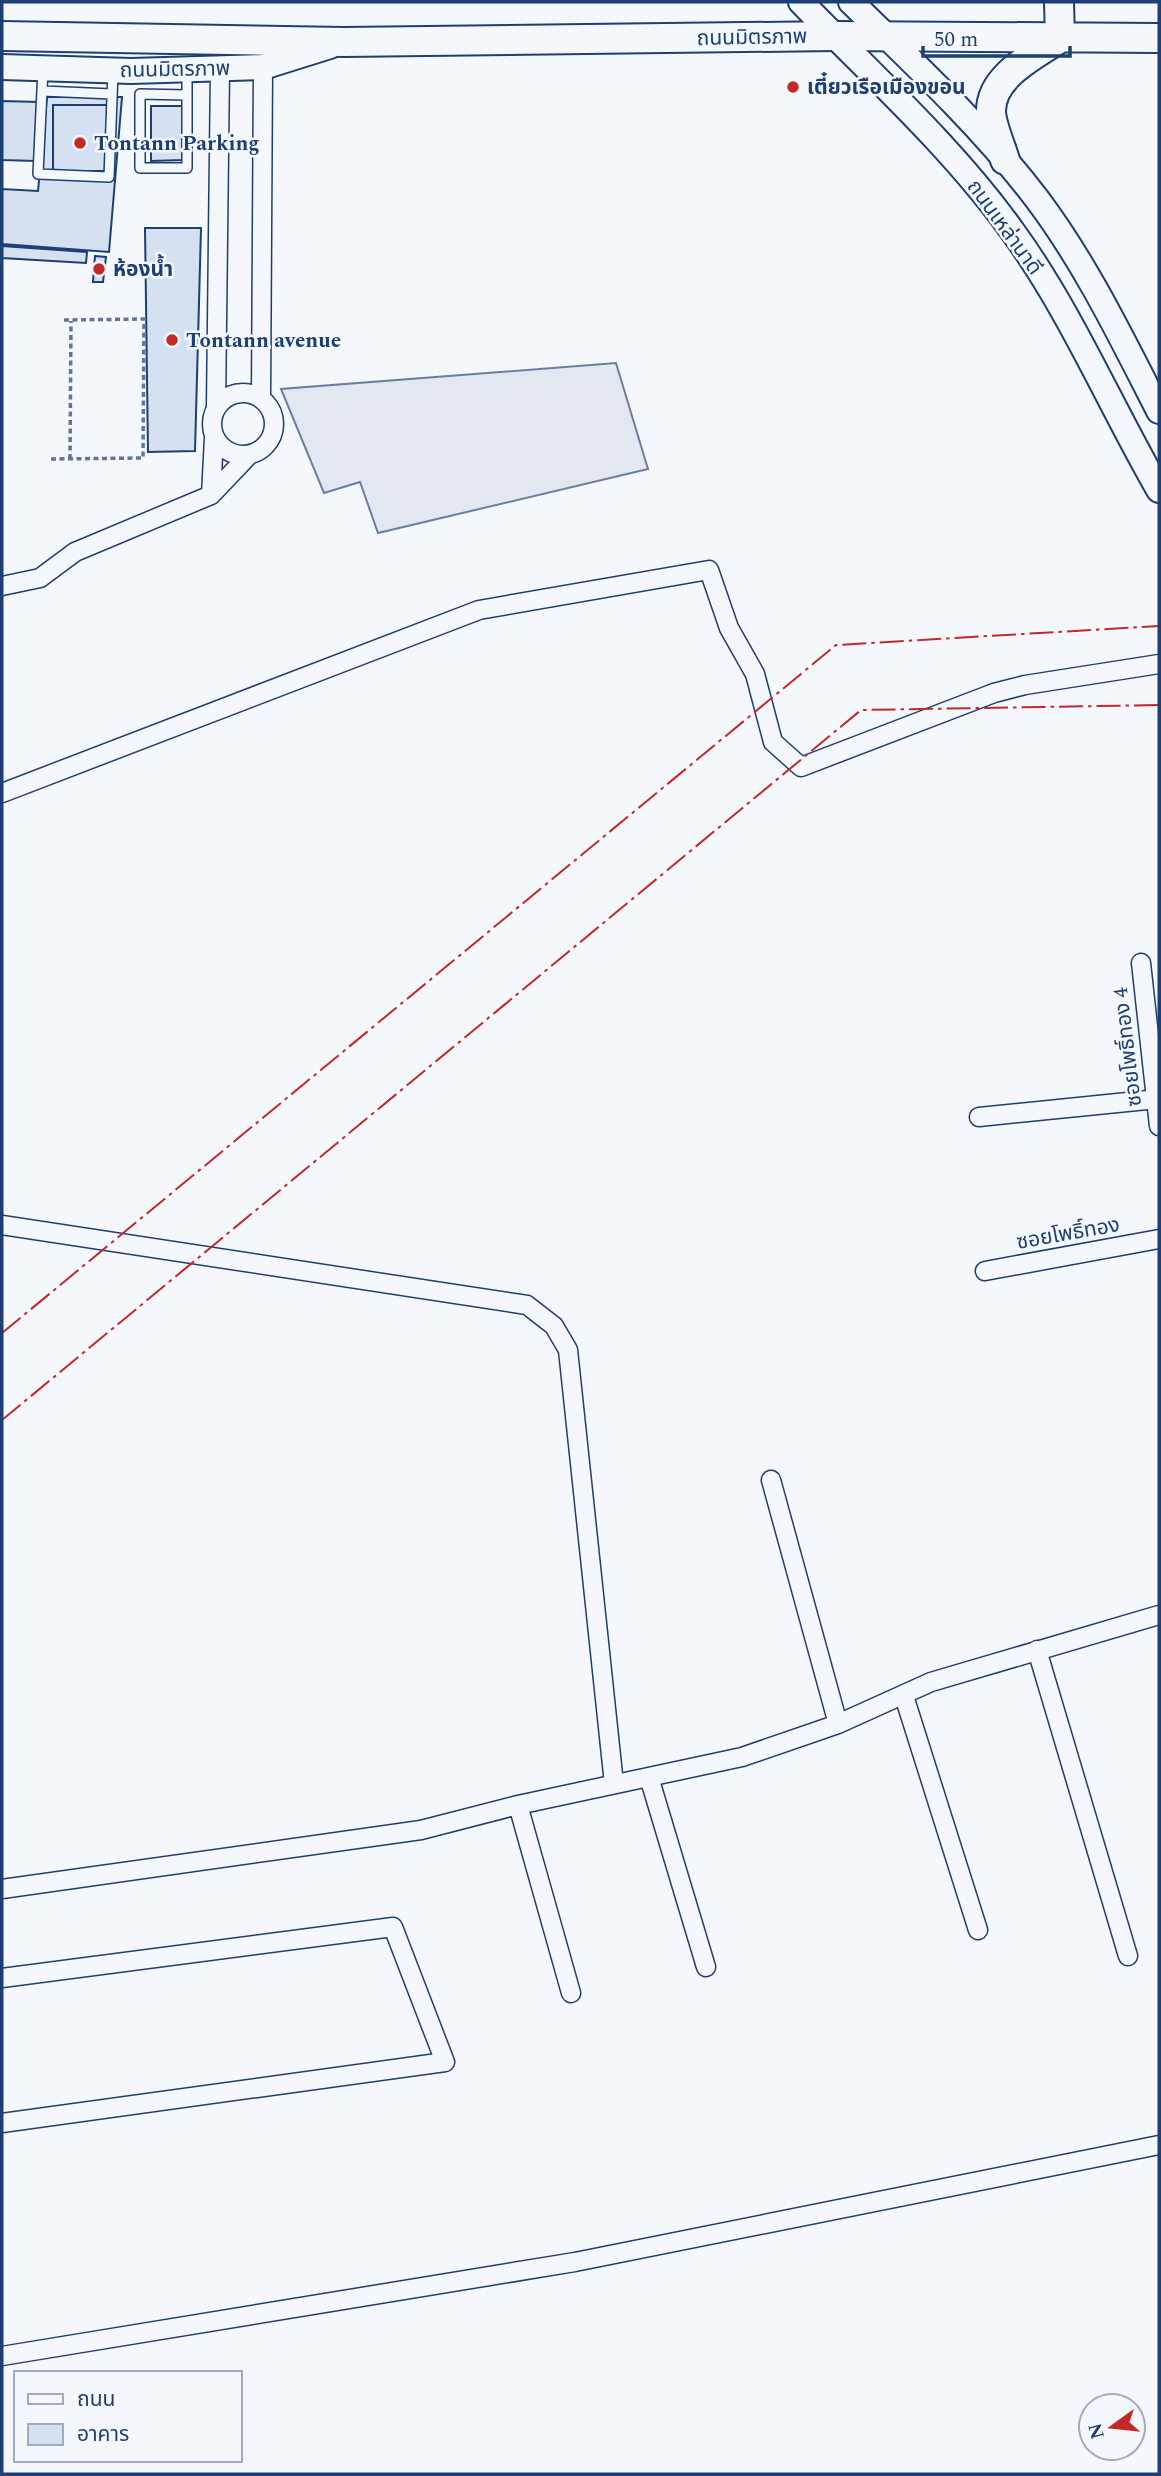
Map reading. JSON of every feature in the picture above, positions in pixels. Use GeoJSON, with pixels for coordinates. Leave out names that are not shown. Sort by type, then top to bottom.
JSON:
{"type":"FeatureCollection","features":[{"type":"Feature","properties":{"kind":"main road","name":"ถนนเหล่านาดี"},"geometry":{"type":"LineString","coordinates":[[801,2],[969,177],[1013,232],[1060,305],[1159,490]]}},
{"type":"Feature","properties":{"kind":"main road","name":"ถนนเหล่านาดี"},"geometry":{"type":"LineString","coordinates":[[851,2],[1005,160],[1038,200],[1096,289],[1156,398]]}},
{"type":"Feature","properties":{"kind":"main road"},"geometry":{"type":"LineString","coordinates":[[1005,160],[991,113],[994,95],[1016,68],[1060,38],[1059,2]]}},
{"type":"Feature","properties":{"kind":"main road","name":"ถนนมิตรภาพ"},"geometry":{"type":"LineString","coordinates":[[2,36],[344,41],[835,36],[1159,38]]}},
{"type":"Feature","properties":{"kind":"main road","name":"ถนนมิตรภาพ"},"geometry":{"type":"LineString","coordinates":[[2,67],[43,80],[113,82],[187,69],[263,67],[344,41]]}},
{"type":"Feature","properties":{"kind":"street"},"geometry":{"type":"LineString","coordinates":[[2,586],[40,579],[75,552],[212,495],[249,455],[267,444],[274,425],[273,415],[261,398],[263,67]]}},
{"type":"Feature","properties":{"kind":"street"},"geometry":{"type":"LineString","coordinates":[[216,407],[220,68]]}},
{"type":"Feature","properties":{"kind":"street"},"geometry":{"type":"LineString","coordinates":[[212,495],[212,417],[216,407],[222,400],[241,392],[261,398]]}},
{"type":"Feature","properties":{"kind":"street"},"geometry":{"type":"LineString","coordinates":[[214,438],[229,452],[249,455]]}},
{"type":"Feature","properties":{"kind":"street"},"geometry":{"type":"LineString","coordinates":[[2,793],[479,610],[709,570],[729,628],[755,674],[773,742],[801,767],[994,693],[1025,685],[1159,664]]}},
{"type":"Feature","properties":{"kind":"street","name":"ซอยโพธิ์ทอง 4"},"geometry":{"type":"LineString","coordinates":[[1141,963],[1159,1126]]}},
{"type":"Feature","properties":{"kind":"street"},"geometry":{"type":"LineString","coordinates":[[979,1117],[1157,1099]]}},
{"type":"Feature","properties":{"kind":"street"},"geometry":{"type":"LineString","coordinates":[[2,1225],[527,1305],[554,1326],[568,1350],[614,1784]]}},
{"type":"Feature","properties":{"kind":"street","name":"ซอยโพธิ์ทอง"},"geometry":{"type":"LineString","coordinates":[[985,1271],[1159,1239]]}},
{"type":"Feature","properties":{"kind":"street"},"geometry":{"type":"LineString","coordinates":[[771,1480],[838,1724]]}},
{"type":"Feature","properties":{"kind":"street"},"geometry":{"type":"LineString","coordinates":[[2,1889],[421,1830],[518,1805],[742,1757],[838,1724],[931,1682],[1159,1615]]}},
{"type":"Feature","properties":{"kind":"street"},"geometry":{"type":"LineString","coordinates":[[1037,1650],[1128,1956]]}},
{"type":"Feature","properties":{"kind":"street"},"geometry":{"type":"LineString","coordinates":[[904,1696],[978,1930]]}},
{"type":"Feature","properties":{"kind":"street"},"geometry":{"type":"LineString","coordinates":[[649,1777],[706,1968]]}},
{"type":"Feature","properties":{"kind":"street"},"geometry":{"type":"LineString","coordinates":[[518,1805],[571,1993]]}},
{"type":"Feature","properties":{"kind":"street"},"geometry":{"type":"LineString","coordinates":[[2,1978],[393,1927],[445,2062],[2,2123]]}},
{"type":"Feature","properties":{"kind":"street"},"geometry":{"type":"LineString","coordinates":[[2,2356],[575,2262],[1159,2145]]}},
{"type":"Feature","properties":{"kind":"lane"},"geometry":{"type":"LineString","coordinates":[[187,69],[187,95],[187,168],[139,167],[141,94],[187,95]]}},
{"type":"Feature","properties":{"kind":"lane"},"geometry":{"type":"LineString","coordinates":[[43,80],[38,174],[109,177],[113,82]]}},
{"type":"Feature","properties":{"kind":"path"},"geometry":{"type":"LineString","coordinates":[[51,459],[143,458],[144,319],[63,320]]}},
{"type":"Feature","properties":{"kind":"path"},"geometry":{"type":"LineString","coordinates":[[70,458],[71,320]]}},
{"type":"Feature","properties":{"kind":"shaded area"},"geometry":{"type":"Polygon","coordinates":[[[616,363],[648,469],[378,533],[360,482],[324,493],[281,389],[616,363]]]}},
{"type":"Feature","properties":{"kind":"building","name":"Tontann Parking"},"geometry":{"type":"Polygon","coordinates":[[[47,97],[122,97],[109,252],[2,244],[2,189],[38,191],[47,97]]]}},
{"type":"Feature","properties":{"kind":"building"},"geometry":{"type":"Polygon","coordinates":[[[2,101],[40,102],[37,161],[2,160],[2,101]]]}},
{"type":"Feature","properties":{"kind":"building"},"geometry":{"type":"Polygon","coordinates":[[[53,105],[107,105],[107,171],[53,171],[53,105]]]}},
{"type":"Feature","properties":{"kind":"building"},"geometry":{"type":"Polygon","coordinates":[[[151,106],[183,106],[183,160],[151,161],[151,106]]]}},
{"type":"Feature","properties":{"kind":"building","name":"Tontann avenue"},"geometry":{"type":"Polygon","coordinates":[[[145,228],[201,228],[195,451],[148,452],[145,228]]]}},
{"type":"Feature","properties":{"kind":"building"},"geometry":{"type":"Polygon","coordinates":[[[2,246],[87,252],[86,263],[2,258],[2,246]]]}},
{"type":"Feature","properties":{"kind":"building","name":"ห้องน้ำ"},"geometry":{"type":"Polygon","coordinates":[[[95,256],[106,257],[103,282],[93,282],[95,256]]]}},
{"type":"Feature","properties":{"kind":"power"},"geometry":{"type":"LineString","coordinates":[[2,1333],[836,645],[1159,626]]}},
{"type":"Feature","properties":{"kind":"power"},"geometry":{"type":"LineString","coordinates":[[2,1420],[861,710],[1159,705]]}},
{"type":"Feature","properties":{"kind":"place","name":"เตี๋ยวเรือเมืองขอน"},"geometry":{"type":"Point","coordinates":[793,87]}},
{"type":"Feature","properties":{"kind":"place","name":"Tontann Parking"},"geometry":{"type":"Point","coordinates":[80,143]}},
{"type":"Feature","properties":{"kind":"place","name":"ห้องน้ำ"},"geometry":{"type":"Point","coordinates":[99,269]}},
{"type":"Feature","properties":{"kind":"place","name":"Tontann avenue"},"geometry":{"type":"Point","coordinates":[172,340]}}]}
